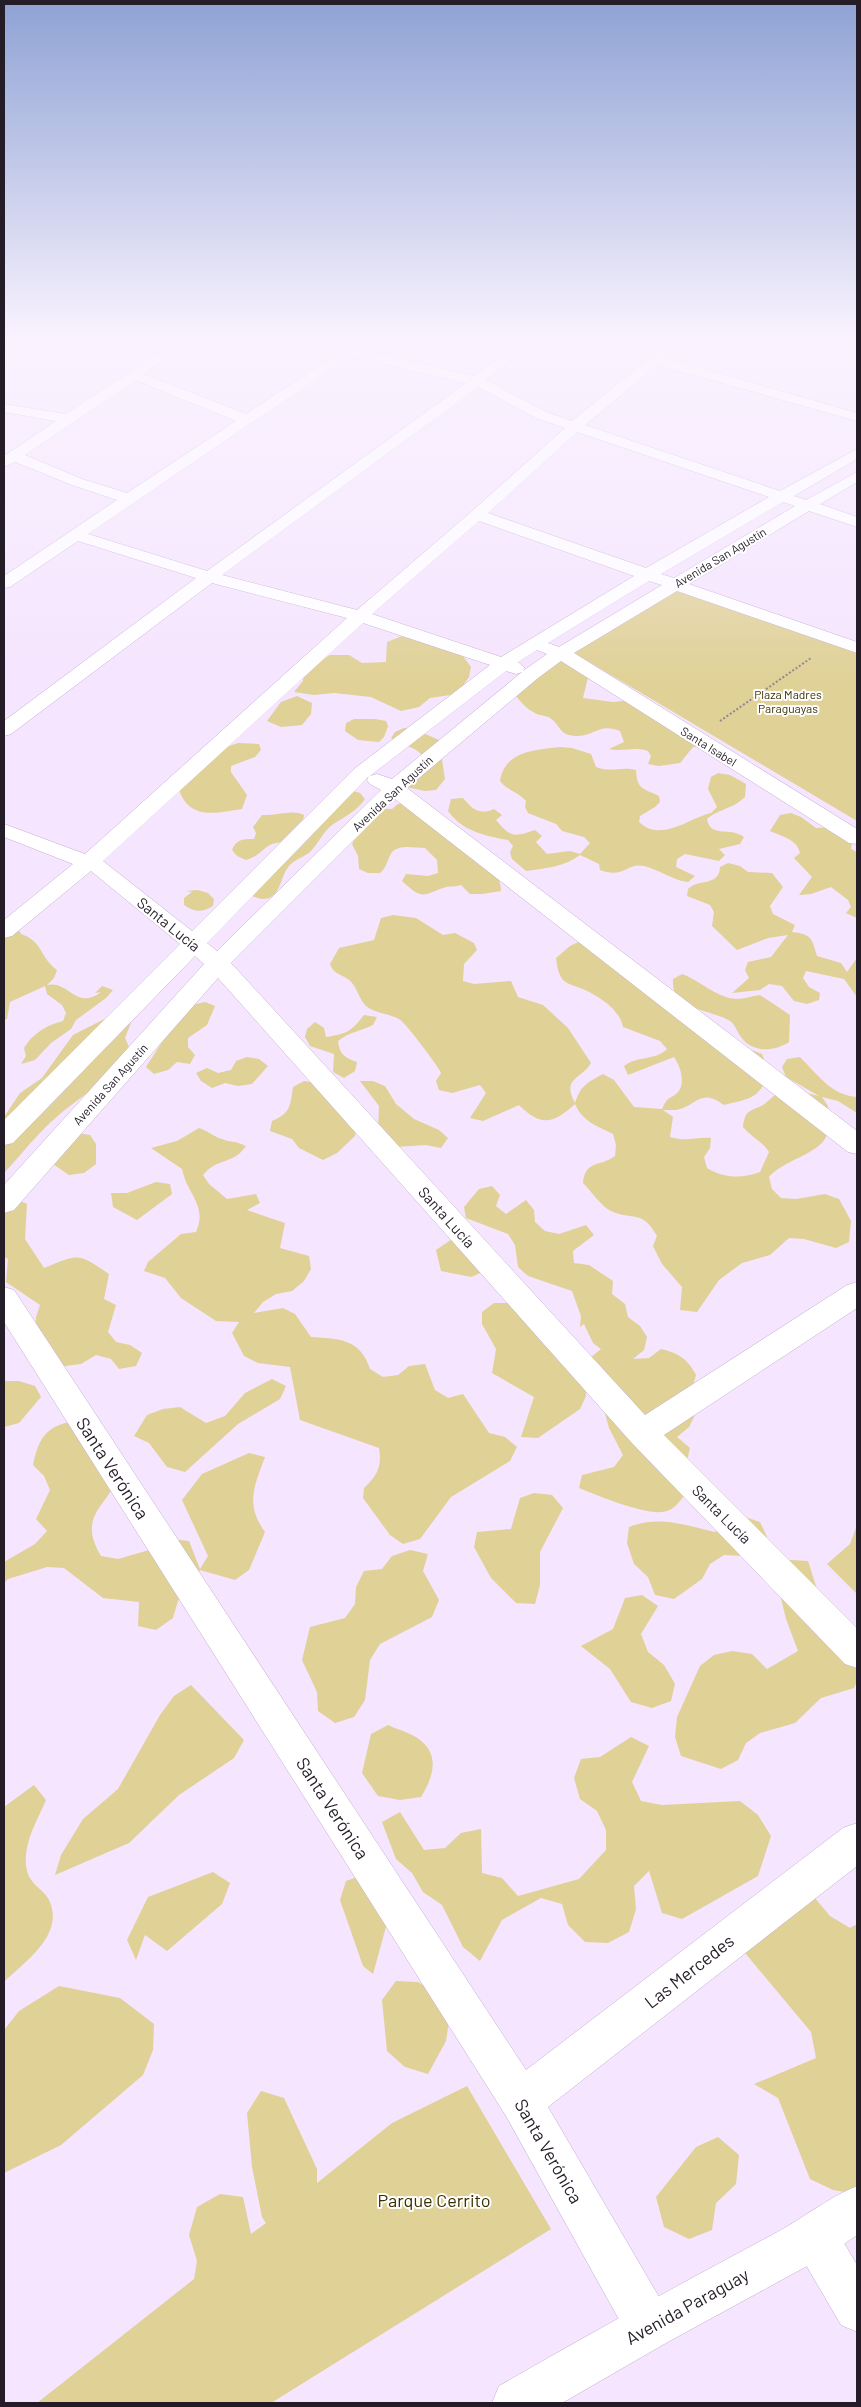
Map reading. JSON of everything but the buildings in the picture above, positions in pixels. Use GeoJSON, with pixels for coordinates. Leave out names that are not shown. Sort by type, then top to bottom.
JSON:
{"type":"FeatureCollection","features":[{"type":"Feature","properties":{"kind":"street"},"geometry":{"type":"LineString","coordinates":[[4,584],[196,454]]}},
{"type":"Feature","properties":{"kind":"street"},"geometry":{"type":"LineString","coordinates":[[4,730],[208,577],[376,454]]}},
{"type":"Feature","properties":{"kind":"street"},"geometry":{"type":"LineString","coordinates":[[4,931],[88,863],[360,616],[544,454]]}},
{"type":"Feature","properties":{"kind":"street"},"geometry":{"type":"LineString","coordinates":[[660,454],[857,522]]}},
{"type":"Feature","properties":{"kind":"street","name":"Avenida San Agustín"},"geometry":{"type":"LineString","coordinates":[[4,1136],[361,773],[504,662],[648,574],[855,454]]}},
{"type":"Feature","properties":{"kind":"street"},"geometry":{"type":"LineString","coordinates":[[9,460],[129,499]]}},
{"type":"Feature","properties":{"kind":"street","name":"Avenida San Agustín"},"geometry":{"type":"LineString","coordinates":[[4,1203],[218,963],[394,788],[531,674],[561,653],[675,583],[857,476]]}},
{"type":"Feature","properties":{"kind":"street"},"geometry":{"type":"LineString","coordinates":[[477,515],[857,648]]}},
{"type":"Feature","properties":{"kind":"street"},"geometry":{"type":"LineString","coordinates":[[76,534],[208,577],[360,616],[504,662],[531,674]]}},
{"type":"Feature","properties":{"kind":"street","name":"Santa Isabel"},"geometry":{"type":"LineString","coordinates":[[533,644],[561,653],[857,838]]}},
{"type":"Feature","properties":{"kind":"street"},"geometry":{"type":"LineString","coordinates":[[361,773],[394,788],[857,1145]]}},
{"type":"Feature","properties":{"kind":"street","name":"Santa Lucía"},"geometry":{"type":"LineString","coordinates":[[4,830],[99,867],[218,963],[642,1433],[857,1652]]}},
{"type":"Feature","properties":{"kind":"street"},"geometry":{"type":"LineString","coordinates":[[642,1433],[857,1293]]}},
{"type":"Feature","properties":{"kind":"street","name":"Santa Verónica"},"geometry":{"type":"LineString","coordinates":[[4,1298],[521,2101],[649,2326]]}},
{"type":"Feature","properties":{"kind":"street","name":"Las Mercedes"},"geometry":{"type":"LineString","coordinates":[[521,2101],[857,1842]]}},
{"type":"Feature","properties":{"kind":"street","name":"Avenida Paraguay"},"geometry":{"type":"LineString","coordinates":[[516,2403],[649,2326],[815,2236],[857,2208]]}},
{"type":"Feature","properties":{"kind":"street"},"geometry":{"type":"LineString","coordinates":[[815,2236],[857,2309]]}},
{"type":"Feature","properties":{"kind":"path"},"geometry":{"type":"LineString","coordinates":[[720,721],[813,657]]}},
{"type":"Feature","properties":{"kind":"green space","name":"Plaza Madres Paraguayas"},"geometry":{"type":"Polygon","coordinates":[[[670,587],[857,652],[857,821],[574,653],[670,587]]]}},
{"type":"Feature","properties":{"kind":"green space"},"geometry":{"type":"Polygon","coordinates":[[[402,636],[422,637],[457,648],[471,667],[469,677],[464,684],[466,689],[450,695],[430,698],[419,707],[401,711],[371,697],[334,693],[314,695],[294,692],[303,681],[304,672],[315,663],[330,655],[349,655],[362,663],[386,662],[387,642],[402,636]]]}},
{"type":"Feature","properties":{"kind":"green space"},"geometry":{"type":"Polygon","coordinates":[[[560,656],[588,677],[583,698],[613,702],[644,699],[703,746],[693,747],[680,763],[659,766],[648,764],[651,756],[648,751],[609,749],[624,742],[620,731],[608,728],[589,734],[572,736],[564,732],[547,716],[532,712],[515,694],[560,656]]]}},
{"type":"Feature","properties":{"kind":"green space"},"geometry":{"type":"Polygon","coordinates":[[[297,696],[312,703],[311,714],[302,725],[281,727],[267,721],[281,702],[297,696]]]}},
{"type":"Feature","properties":{"kind":"green space"},"geometry":{"type":"Polygon","coordinates":[[[354,719],[386,721],[388,726],[384,737],[379,742],[358,740],[345,731],[346,723],[354,719]]]}},
{"type":"Feature","properties":{"kind":"green space"},"geometry":{"type":"Polygon","coordinates":[[[404,728],[414,729],[439,740],[445,779],[436,790],[425,791],[406,787],[421,760],[421,754],[391,738],[395,732],[404,728]]]}},
{"type":"Feature","properties":{"kind":"green space"},"geometry":{"type":"Polygon","coordinates":[[[238,743],[259,744],[261,750],[255,757],[231,766],[231,772],[247,795],[242,809],[210,813],[193,809],[181,795],[177,783],[229,746],[238,743]]]}},
{"type":"Feature","properties":{"kind":"green space"},"geometry":{"type":"Polygon","coordinates":[[[560,747],[572,748],[591,754],[596,767],[601,769],[636,770],[639,784],[659,796],[660,802],[640,816],[639,822],[648,828],[656,830],[666,830],[711,813],[717,807],[708,789],[711,777],[718,773],[730,775],[746,784],[745,797],[707,819],[712,829],[733,832],[744,837],[740,844],[719,849],[725,855],[719,861],[685,854],[677,859],[676,867],[695,876],[688,882],[638,865],[615,873],[600,870],[599,864],[580,855],[561,865],[526,871],[512,859],[510,852],[513,846],[508,840],[491,837],[467,828],[448,811],[451,799],[463,798],[470,806],[477,810],[484,812],[494,809],[502,815],[496,820],[509,833],[517,835],[535,830],[542,836],[536,842],[547,854],[570,851],[580,854],[590,843],[584,837],[562,831],[556,824],[528,813],[525,807],[526,801],[500,781],[503,771],[514,758],[531,751],[560,747]]]}},
{"type":"Feature","properties":{"kind":"green space"},"geometry":{"type":"Polygon","coordinates":[[[350,790],[360,793],[365,799],[362,803],[332,825],[310,852],[291,864],[285,872],[275,894],[263,899],[250,895],[290,843],[274,843],[246,860],[237,856],[232,850],[234,846],[240,840],[254,839],[256,833],[253,827],[262,815],[299,813],[304,815],[303,822],[350,790]]]}},
{"type":"Feature","properties":{"kind":"green space"},"geometry":{"type":"Polygon","coordinates":[[[410,802],[454,845],[483,861],[499,880],[501,891],[470,894],[461,885],[446,887],[427,894],[419,894],[402,881],[406,874],[428,876],[438,873],[437,860],[425,848],[403,847],[395,850],[380,873],[368,873],[359,869],[358,856],[352,844],[369,808],[392,809],[398,804],[410,802]]]}},
{"type":"Feature","properties":{"kind":"green space"},"geometry":{"type":"Polygon","coordinates":[[[791,813],[801,817],[816,828],[838,827],[853,836],[851,849],[857,852],[857,918],[846,913],[851,907],[848,900],[831,887],[811,894],[799,895],[812,877],[794,858],[800,853],[796,844],[770,831],[780,815],[791,813]]]}},
{"type":"Feature","properties":{"kind":"green space"},"geometry":{"type":"Polygon","coordinates":[[[728,863],[740,866],[748,872],[772,873],[783,887],[770,906],[773,914],[795,925],[792,932],[803,934],[810,938],[817,956],[841,963],[847,972],[857,958],[857,997],[844,979],[806,971],[803,978],[809,987],[820,993],[819,1000],[807,1004],[794,1001],[782,986],[769,984],[760,990],[732,993],[749,978],[745,970],[748,962],[771,957],[788,935],[768,938],[737,950],[712,926],[714,912],[710,905],[687,896],[688,889],[712,880],[719,873],[720,867],[728,863]]]}},
{"type":"Feature","properties":{"kind":"green space"},"geometry":{"type":"Polygon","coordinates":[[[198,890],[208,893],[214,899],[213,906],[198,911],[184,905],[184,898],[192,892],[186,891],[198,890]]]}},
{"type":"Feature","properties":{"kind":"green space"},"geometry":{"type":"Polygon","coordinates":[[[393,915],[416,918],[443,935],[455,933],[474,943],[477,950],[464,964],[463,981],[474,984],[511,981],[518,997],[543,1005],[568,1028],[591,1063],[574,1080],[570,1088],[575,1103],[585,1085],[603,1074],[614,1080],[634,1107],[662,1109],[668,1099],[678,1092],[682,1084],[680,1069],[674,1057],[628,1075],[624,1066],[635,1060],[657,1055],[667,1049],[660,1041],[623,1027],[618,1015],[603,1000],[561,978],[556,958],[570,946],[589,937],[749,1049],[762,1054],[769,1073],[757,1093],[747,1099],[724,1105],[716,1100],[704,1098],[683,1108],[663,1110],[673,1117],[670,1137],[686,1139],[711,1138],[710,1148],[704,1157],[707,1168],[720,1174],[726,1176],[746,1176],[760,1172],[769,1152],[743,1127],[745,1117],[749,1112],[783,1092],[799,1092],[819,1096],[786,1077],[782,1067],[787,1059],[800,1057],[832,1088],[857,1097],[857,1113],[838,1101],[822,1097],[828,1106],[826,1137],[816,1148],[782,1166],[769,1177],[772,1189],[781,1198],[796,1199],[825,1194],[839,1199],[851,1221],[849,1242],[836,1248],[804,1239],[789,1238],[770,1255],[742,1263],[719,1280],[697,1312],[680,1310],[682,1287],[662,1264],[653,1246],[657,1236],[652,1228],[642,1219],[619,1214],[607,1209],[583,1183],[584,1176],[590,1167],[615,1156],[616,1145],[613,1134],[586,1119],[575,1104],[560,1116],[547,1120],[534,1117],[519,1105],[483,1121],[470,1118],[486,1093],[480,1085],[452,1093],[439,1090],[436,1081],[441,1073],[439,1069],[408,1028],[399,1019],[374,1011],[366,1006],[352,983],[334,971],[330,964],[339,948],[374,940],[381,918],[393,915]]]}},
{"type":"Feature","properties":{"kind":"green space"},"geometry":{"type":"Polygon","coordinates":[[[7,924],[17,927],[21,934],[34,941],[47,960],[57,970],[54,978],[47,985],[61,987],[79,997],[85,998],[92,997],[101,992],[95,993],[102,986],[113,990],[106,998],[76,1020],[71,1029],[51,1043],[35,1060],[21,1064],[26,1056],[24,1048],[32,1038],[46,1027],[63,1021],[66,1013],[62,1005],[47,994],[45,986],[10,1002],[7,1019],[4,1020],[4,926],[7,924]]]}},
{"type":"Feature","properties":{"kind":"green space"},"geometry":{"type":"Polygon","coordinates":[[[682,974],[729,998],[739,999],[760,995],[790,1015],[789,1042],[770,1049],[751,1046],[741,1037],[730,1021],[693,1007],[678,997],[674,989],[673,979],[682,974]]]}},
{"type":"Feature","properties":{"kind":"green space"},"geometry":{"type":"Polygon","coordinates":[[[205,1002],[215,1006],[207,1025],[188,1038],[188,1047],[195,1055],[190,1064],[177,1062],[168,1070],[154,1074],[146,1067],[182,1011],[192,1005],[205,1002]]]}},
{"type":"Feature","properties":{"kind":"green space"},"geometry":{"type":"Polygon","coordinates":[[[116,1013],[132,1020],[125,1038],[129,1047],[115,1069],[45,1128],[4,1173],[4,1117],[20,1093],[42,1078],[73,1035],[116,1013]]]}},
{"type":"Feature","properties":{"kind":"green space"},"geometry":{"type":"Polygon","coordinates":[[[364,1015],[377,1017],[373,1025],[338,1041],[343,1055],[357,1062],[355,1071],[344,1078],[333,1072],[334,1054],[310,1046],[305,1037],[307,1029],[315,1022],[324,1028],[326,1037],[339,1035],[352,1029],[364,1015]]]}},
{"type":"Feature","properties":{"kind":"green space"},"geometry":{"type":"Polygon","coordinates":[[[247,1057],[259,1059],[268,1066],[252,1084],[238,1086],[225,1083],[212,1088],[201,1081],[196,1073],[207,1068],[218,1073],[231,1070],[236,1061],[247,1057]]]}},
{"type":"Feature","properties":{"kind":"green space"},"geometry":{"type":"Polygon","coordinates":[[[304,1081],[317,1083],[359,1116],[355,1136],[337,1153],[323,1160],[299,1148],[292,1139],[270,1131],[272,1121],[286,1112],[293,1087],[304,1081]]]}},
{"type":"Feature","properties":{"kind":"green space"},"geometry":{"type":"Polygon","coordinates":[[[360,1081],[373,1081],[385,1086],[396,1104],[414,1119],[439,1130],[448,1138],[441,1148],[426,1145],[396,1147],[378,1131],[379,1106],[360,1081]]]}},
{"type":"Feature","properties":{"kind":"green space"},"geometry":{"type":"Polygon","coordinates":[[[199,1128],[220,1138],[246,1146],[236,1156],[214,1166],[203,1175],[209,1184],[227,1199],[256,1194],[260,1203],[247,1210],[285,1223],[280,1248],[309,1256],[311,1269],[304,1281],[292,1291],[276,1294],[263,1302],[254,1313],[283,1308],[295,1314],[311,1337],[331,1338],[354,1346],[366,1359],[370,1369],[383,1377],[398,1375],[409,1366],[425,1364],[435,1390],[448,1398],[463,1394],[489,1433],[505,1437],[517,1447],[510,1461],[451,1497],[420,1539],[403,1544],[390,1535],[363,1498],[364,1488],[373,1479],[378,1470],[380,1460],[379,1448],[300,1420],[290,1367],[258,1363],[244,1356],[232,1333],[239,1322],[216,1321],[181,1298],[165,1278],[144,1271],[148,1262],[181,1234],[196,1232],[200,1215],[182,1169],[151,1148],[177,1141],[199,1128]]]}},
{"type":"Feature","properties":{"kind":"green space"},"geometry":{"type":"Polygon","coordinates":[[[77,1133],[90,1135],[96,1144],[96,1164],[84,1173],[69,1175],[50,1162],[77,1133]]]}},
{"type":"Feature","properties":{"kind":"green space"},"geometry":{"type":"Polygon","coordinates":[[[156,1182],[170,1184],[172,1194],[137,1220],[113,1207],[111,1193],[127,1193],[156,1182]]]}},
{"type":"Feature","properties":{"kind":"green space"},"geometry":{"type":"Polygon","coordinates":[[[492,1186],[500,1195],[496,1206],[506,1214],[526,1200],[534,1210],[535,1222],[545,1231],[559,1234],[586,1225],[594,1235],[573,1251],[574,1263],[589,1265],[613,1281],[612,1294],[625,1304],[628,1317],[640,1326],[647,1337],[644,1350],[633,1359],[649,1358],[661,1349],[673,1352],[690,1365],[696,1375],[689,1401],[695,1415],[689,1427],[677,1437],[690,1448],[683,1477],[686,1493],[670,1510],[654,1512],[643,1510],[620,1504],[579,1488],[582,1475],[614,1467],[623,1455],[609,1428],[590,1358],[601,1349],[593,1343],[584,1324],[580,1327],[581,1316],[572,1291],[528,1276],[518,1267],[515,1245],[508,1234],[466,1218],[464,1207],[479,1189],[492,1186]]]}},
{"type":"Feature","properties":{"kind":"green space"},"geometry":{"type":"Polygon","coordinates":[[[16,1199],[27,1204],[25,1239],[44,1268],[64,1260],[78,1258],[90,1262],[109,1274],[104,1299],[116,1305],[108,1332],[116,1342],[130,1345],[142,1353],[136,1366],[119,1369],[111,1359],[96,1355],[81,1364],[48,1368],[34,1357],[36,1317],[40,1305],[6,1282],[8,1259],[4,1257],[4,1200],[16,1199]]]}},
{"type":"Feature","properties":{"kind":"green space"},"geometry":{"type":"Polygon","coordinates":[[[458,1235],[485,1271],[471,1277],[441,1271],[436,1250],[458,1235]]]}},
{"type":"Feature","properties":{"kind":"green space"},"geometry":{"type":"Polygon","coordinates":[[[494,1303],[509,1303],[536,1319],[543,1344],[572,1355],[586,1382],[586,1396],[580,1409],[538,1438],[521,1437],[534,1397],[492,1373],[496,1349],[482,1324],[482,1312],[494,1303]]]}},
{"type":"Feature","properties":{"kind":"green space"},"geometry":{"type":"Polygon","coordinates":[[[272,1379],[286,1386],[280,1399],[238,1424],[185,1472],[167,1467],[149,1443],[134,1436],[147,1415],[163,1409],[180,1407],[206,1423],[225,1416],[245,1393],[272,1379]]]}},
{"type":"Feature","properties":{"kind":"green space"},"geometry":{"type":"Polygon","coordinates":[[[4,1381],[19,1381],[35,1386],[41,1397],[19,1423],[4,1427],[4,1381]]]}},
{"type":"Feature","properties":{"kind":"green space"},"geometry":{"type":"Polygon","coordinates":[[[73,1421],[89,1421],[104,1427],[119,1457],[120,1467],[117,1480],[98,1509],[92,1528],[94,1541],[101,1556],[118,1559],[156,1548],[172,1539],[189,1541],[200,1569],[208,1556],[182,1500],[202,1474],[249,1453],[265,1457],[255,1487],[253,1504],[255,1513],[265,1532],[249,1570],[235,1580],[200,1570],[178,1601],[173,1618],[156,1630],[138,1626],[139,1602],[103,1598],[64,1568],[47,1567],[8,1579],[4,1583],[4,1562],[35,1544],[47,1531],[36,1519],[50,1490],[44,1476],[33,1465],[38,1448],[50,1430],[73,1421]]]}},
{"type":"Feature","properties":{"kind":"green space"},"geometry":{"type":"Polygon","coordinates":[[[534,1493],[552,1495],[563,1508],[540,1552],[540,1585],[535,1604],[516,1603],[491,1578],[474,1547],[477,1532],[511,1529],[520,1498],[534,1493]]]}},
{"type":"Feature","properties":{"kind":"green space"},"geometry":{"type":"Polygon","coordinates":[[[742,1516],[760,1522],[767,1537],[758,1550],[742,1556],[724,1555],[710,1564],[702,1579],[674,1599],[655,1595],[648,1577],[634,1564],[627,1543],[629,1527],[640,1523],[661,1521],[715,1532],[742,1516]]]}},
{"type":"Feature","properties":{"kind":"green space"},"geometry":{"type":"Polygon","coordinates":[[[857,1525],[857,1594],[827,1564],[850,1544],[857,1525]]]}},
{"type":"Feature","properties":{"kind":"green space"},"geometry":{"type":"Polygon","coordinates":[[[410,1550],[428,1554],[423,1571],[439,1600],[432,1617],[380,1644],[370,1660],[365,1700],[354,1717],[335,1723],[318,1711],[317,1692],[302,1660],[310,1627],[345,1618],[355,1604],[356,1587],[364,1571],[382,1569],[392,1556],[410,1550]]]}},
{"type":"Feature","properties":{"kind":"green space"},"geometry":{"type":"Polygon","coordinates":[[[790,1560],[808,1561],[829,1627],[856,1655],[857,1681],[854,1688],[821,1698],[795,1723],[760,1733],[746,1743],[738,1760],[721,1769],[681,1756],[675,1737],[677,1717],[700,1666],[714,1655],[732,1651],[752,1654],[767,1669],[798,1651],[786,1619],[773,1565],[790,1560]]]}},
{"type":"Feature","properties":{"kind":"green space"},"geometry":{"type":"Polygon","coordinates":[[[642,1595],[658,1606],[641,1634],[648,1652],[664,1665],[675,1684],[671,1701],[652,1708],[631,1702],[610,1669],[581,1646],[613,1629],[625,1598],[642,1595]]]}},
{"type":"Feature","properties":{"kind":"green space"},"geometry":{"type":"Polygon","coordinates":[[[191,1685],[244,1740],[234,1758],[179,1795],[129,1843],[55,1875],[61,1855],[83,1819],[118,1789],[160,1715],[174,1696],[191,1685]]]}},
{"type":"Feature","properties":{"kind":"green space"},"geometry":{"type":"Polygon","coordinates":[[[388,1725],[417,1738],[427,1746],[431,1753],[433,1768],[421,1797],[400,1800],[378,1796],[362,1773],[371,1734],[388,1725]]]}},
{"type":"Feature","properties":{"kind":"green space"},"geometry":{"type":"Polygon","coordinates":[[[631,1737],[649,1746],[632,1782],[641,1801],[662,1805],[740,1801],[758,1815],[771,1836],[758,1876],[682,1919],[662,1913],[649,1871],[634,1886],[636,1909],[629,1932],[608,1943],[585,1942],[568,1925],[562,1904],[541,1898],[502,1920],[480,1961],[463,1947],[442,1905],[423,1892],[412,1873],[396,1859],[382,1822],[400,1812],[424,1850],[445,1848],[461,1833],[481,1829],[482,1873],[502,1878],[518,1896],[579,1879],[606,1850],[606,1830],[597,1811],[580,1799],[574,1778],[581,1759],[600,1757],[631,1737]]]}},
{"type":"Feature","properties":{"kind":"green space"},"geometry":{"type":"Polygon","coordinates":[[[34,1785],[46,1800],[29,1840],[26,1865],[27,1872],[33,1882],[49,1900],[53,1912],[52,1924],[48,1935],[33,1955],[5,1981],[4,1807],[34,1785]]]}},
{"type":"Feature","properties":{"kind":"green space"},"geometry":{"type":"Polygon","coordinates":[[[213,1872],[230,1883],[222,1904],[167,1951],[145,1935],[136,1960],[127,1940],[148,1897],[213,1872]]]}},
{"type":"Feature","properties":{"kind":"green space"},"geometry":{"type":"Polygon","coordinates":[[[365,1874],[392,1905],[373,1974],[363,1966],[340,1900],[346,1881],[365,1874]]]}},
{"type":"Feature","properties":{"kind":"green space"},"geometry":{"type":"Polygon","coordinates":[[[814,1897],[830,1916],[850,1928],[857,1924],[857,2194],[833,2190],[810,2179],[778,2098],[754,2084],[816,2058],[811,2032],[745,1953],[814,1897]]]}},
{"type":"Feature","properties":{"kind":"green space"},"geometry":{"type":"Polygon","coordinates":[[[396,1981],[418,1982],[438,1995],[450,2015],[446,2041],[428,2074],[405,2067],[387,2051],[382,2000],[396,1981]]]}},
{"type":"Feature","properties":{"kind":"green space"},"geometry":{"type":"Polygon","coordinates":[[[59,1986],[120,1998],[154,2024],[153,2050],[143,2075],[61,2145],[4,2173],[4,2030],[19,2011],[59,1986]]]}},
{"type":"Feature","properties":{"kind":"green space","name":"Parque Cerrito"},"geometry":{"type":"Polygon","coordinates":[[[467,2086],[551,2229],[271,2403],[37,2403],[194,2279],[197,2261],[189,2235],[197,2207],[220,2194],[243,2197],[251,2234],[266,2223],[262,2217],[252,2167],[247,2113],[261,2091],[284,2098],[317,2169],[317,2183],[392,2123],[467,2086]]]}},
{"type":"Feature","properties":{"kind":"green space"},"geometry":{"type":"Polygon","coordinates":[[[718,2137],[739,2155],[736,2184],[716,2203],[712,2230],[689,2239],[664,2227],[656,2197],[696,2147],[718,2137]]]}}]}
